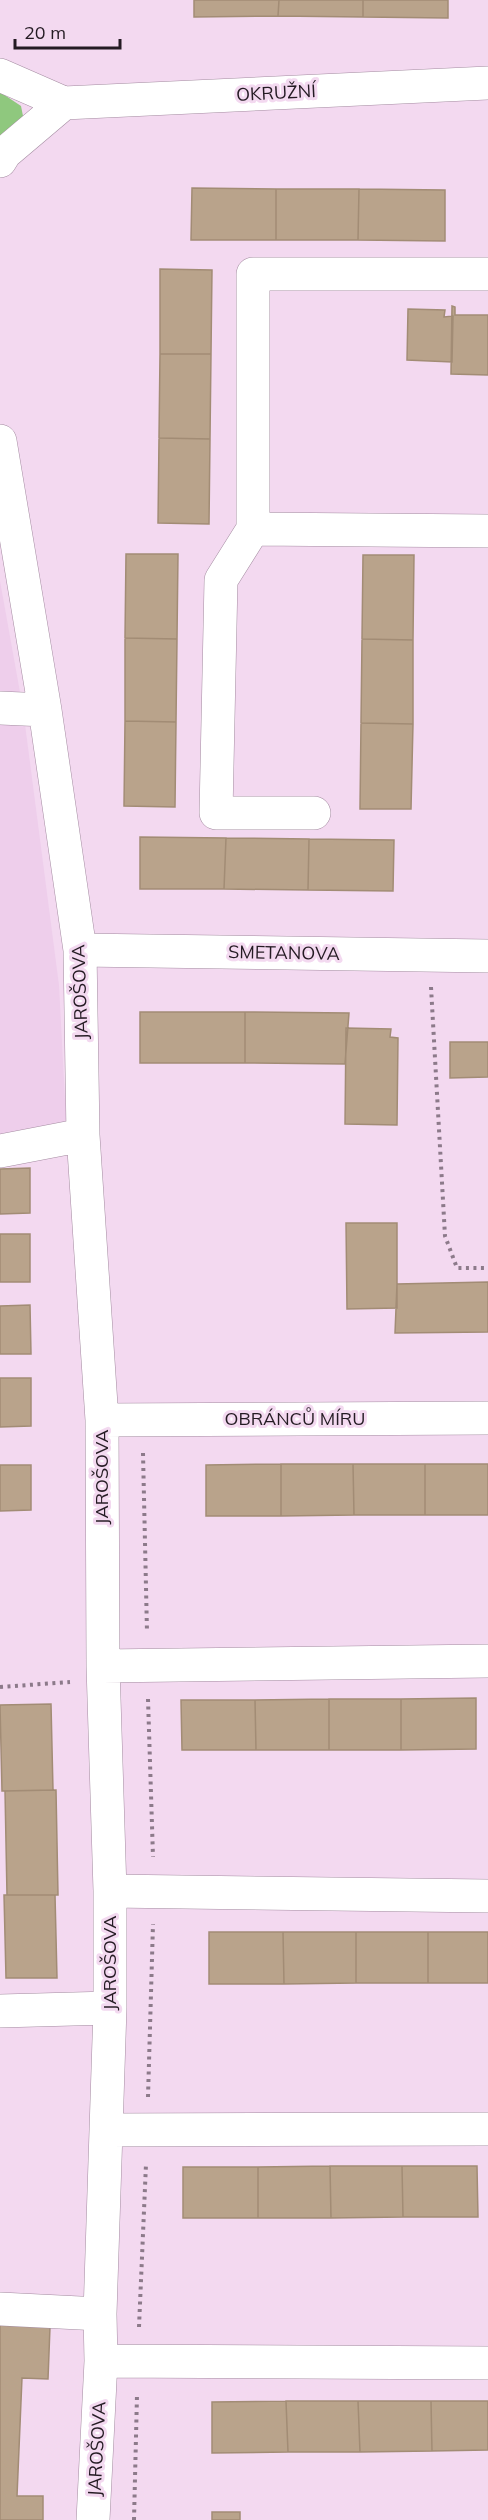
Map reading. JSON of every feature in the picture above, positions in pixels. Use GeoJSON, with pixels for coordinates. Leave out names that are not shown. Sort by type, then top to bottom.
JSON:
{"type":"FeatureCollection","features":[{"type":"Feature","properties":{"kind":"street","name":"OKRUŽNÍ"},"geometry":{"type":"LineString","coordinates":[[0,75],[64,103],[488,83]]}},
{"type":"Feature","properties":{"kind":"street"},"geometry":{"type":"LineString","coordinates":[[0,161],[4,153],[64,103]]}},
{"type":"Feature","properties":{"kind":"street"},"geometry":{"type":"LineString","coordinates":[[314,813],[216,813],[220,580],[253,529],[253,274],[488,274]]}},
{"type":"Feature","properties":{"kind":"street","name":"JAROŠOVA"},"geometry":{"type":"LineString","coordinates":[[0,441],[45,711],[80,950],[83,1135],[102,1420],[110,2008],[100,2314],[101,2361],[93,2520]]}},
{"type":"Feature","properties":{"kind":"street"},"geometry":{"type":"LineString","coordinates":[[253,529],[488,531]]}},
{"type":"Feature","properties":{"kind":"street"},"geometry":{"type":"LineString","coordinates":[[0,708],[45,711]]}},
{"type":"Feature","properties":{"kind":"street","name":"SMETANOVA"},"geometry":{"type":"LineString","coordinates":[[80,950],[488,956]]}},
{"type":"Feature","properties":{"kind":"street"},"geometry":{"type":"LineString","coordinates":[[0,1150],[83,1135]]}},
{"type":"Feature","properties":{"kind":"street","name":"OBRÁNCŮ MÍRU"},"geometry":{"type":"LineString","coordinates":[[102,1420],[488,1418]]}},
{"type":"Feature","properties":{"kind":"street"},"geometry":{"type":"LineString","coordinates":[[104,1673],[488,1661]]}},
{"type":"Feature","properties":{"kind":"street"},"geometry":{"type":"LineString","coordinates":[[110,1891],[488,1896]]}},
{"type":"Feature","properties":{"kind":"street"},"geometry":{"type":"LineString","coordinates":[[0,2011],[110,2008]]}},
{"type":"Feature","properties":{"kind":"street"},"geometry":{"type":"LineString","coordinates":[[106,2130],[488,2129]]}},
{"type":"Feature","properties":{"kind":"street"},"geometry":{"type":"LineString","coordinates":[[0,2309],[100,2314]]}},
{"type":"Feature","properties":{"kind":"street"},"geometry":{"type":"LineString","coordinates":[[101,2361],[488,2363]]}},
{"type":"Feature","properties":{"kind":"path"},"geometry":{"type":"LineString","coordinates":[[431,978],[445,1236],[457,1268],[488,1268]]}},
{"type":"Feature","properties":{"kind":"path"},"geometry":{"type":"LineString","coordinates":[[0,1687],[104,1673]]}},
{"type":"Feature","properties":{"kind":"shaded area"},"geometry":{"type":"Polygon","coordinates":[[[0,581],[23,709],[59,985],[67,1138],[0,1151],[0,581]]]}},
{"type":"Feature","properties":{"kind":"green space"},"geometry":{"type":"Polygon","coordinates":[[[0,92],[21,106],[24,121],[0,145],[0,92]]]}},
{"type":"Feature","properties":{"kind":"building"},"geometry":{"type":"Polygon","coordinates":[[[194,0],[279,0],[278,16],[194,17],[194,0]]]}},
{"type":"Feature","properties":{"kind":"building"},"geometry":{"type":"Polygon","coordinates":[[[279,0],[363,0],[363,17],[278,16],[279,0]]]}},
{"type":"Feature","properties":{"kind":"building"},"geometry":{"type":"Polygon","coordinates":[[[363,0],[448,0],[448,18],[363,17],[363,0]]]}},
{"type":"Feature","properties":{"kind":"building"},"geometry":{"type":"Polygon","coordinates":[[[192,188],[276,189],[276,240],[191,240],[192,188]]]}},
{"type":"Feature","properties":{"kind":"building"},"geometry":{"type":"Polygon","coordinates":[[[276,189],[359,189],[358,240],[276,240],[276,189]]]}},
{"type":"Feature","properties":{"kind":"building"},"geometry":{"type":"Polygon","coordinates":[[[359,189],[445,190],[445,241],[358,240],[359,189]]]}},
{"type":"Feature","properties":{"kind":"building"},"geometry":{"type":"Polygon","coordinates":[[[160,269],[212,270],[211,354],[160,354],[160,269]]]}},
{"type":"Feature","properties":{"kind":"building"},"geometry":{"type":"Polygon","coordinates":[[[452,306],[455,307],[455,315],[488,315],[488,375],[451,374],[452,306]]]}},
{"type":"Feature","properties":{"kind":"building"},"geometry":{"type":"Polygon","coordinates":[[[408,309],[445,310],[444,317],[453,316],[452,362],[407,360],[408,309]]]}},
{"type":"Feature","properties":{"kind":"building"},"geometry":{"type":"Polygon","coordinates":[[[160,354],[211,354],[210,439],[159,438],[160,354]]]}},
{"type":"Feature","properties":{"kind":"building"},"geometry":{"type":"Polygon","coordinates":[[[159,438],[210,439],[209,524],[158,523],[159,438]]]}},
{"type":"Feature","properties":{"kind":"building"},"geometry":{"type":"Polygon","coordinates":[[[126,554],[178,554],[177,639],[125,638],[126,554]]]}},
{"type":"Feature","properties":{"kind":"building"},"geometry":{"type":"Polygon","coordinates":[[[363,555],[414,555],[413,640],[362,639],[363,555]]]}},
{"type":"Feature","properties":{"kind":"building"},"geometry":{"type":"Polygon","coordinates":[[[125,638],[177,639],[176,722],[125,721],[125,638]]]}},
{"type":"Feature","properties":{"kind":"building"},"geometry":{"type":"Polygon","coordinates":[[[362,639],[413,640],[413,724],[361,723],[362,639]]]}},
{"type":"Feature","properties":{"kind":"building"},"geometry":{"type":"Polygon","coordinates":[[[125,721],[176,722],[175,807],[124,806],[125,721]]]}},
{"type":"Feature","properties":{"kind":"building"},"geometry":{"type":"Polygon","coordinates":[[[361,723],[413,724],[411,809],[360,809],[361,723]]]}},
{"type":"Feature","properties":{"kind":"building"},"geometry":{"type":"Polygon","coordinates":[[[140,837],[226,838],[224,889],[140,889],[140,837]]]}},
{"type":"Feature","properties":{"kind":"building"},"geometry":{"type":"Polygon","coordinates":[[[226,838],[309,839],[308,890],[224,889],[226,838]]]}},
{"type":"Feature","properties":{"kind":"building"},"geometry":{"type":"Polygon","coordinates":[[[309,839],[394,840],[393,891],[308,890],[309,839]]]}},
{"type":"Feature","properties":{"kind":"building"},"geometry":{"type":"Polygon","coordinates":[[[140,1012],[245,1012],[245,1063],[140,1063],[140,1012]]]}},
{"type":"Feature","properties":{"kind":"building"},"geometry":{"type":"Polygon","coordinates":[[[245,1012],[349,1013],[345,1064],[245,1063],[245,1012]]]}},
{"type":"Feature","properties":{"kind":"building"},"geometry":{"type":"Polygon","coordinates":[[[346,1028],[391,1029],[390,1037],[398,1038],[397,1125],[345,1124],[346,1028]]]}},
{"type":"Feature","properties":{"kind":"building"},"geometry":{"type":"Polygon","coordinates":[[[450,1042],[488,1042],[488,1077],[450,1078],[450,1042]]]}},
{"type":"Feature","properties":{"kind":"building"},"geometry":{"type":"Polygon","coordinates":[[[30,1168],[30,1213],[0,1214],[0,1169],[30,1168]]]}},
{"type":"Feature","properties":{"kind":"building"},"geometry":{"type":"Polygon","coordinates":[[[346,1223],[397,1223],[397,1308],[347,1309],[346,1223]]]}},
{"type":"Feature","properties":{"kind":"building"},"geometry":{"type":"Polygon","coordinates":[[[0,1234],[30,1234],[30,1282],[0,1282],[0,1234]]]}},
{"type":"Feature","properties":{"kind":"building"},"geometry":{"type":"Polygon","coordinates":[[[488,1282],[488,1332],[395,1333],[397,1284],[488,1282]]]}},
{"type":"Feature","properties":{"kind":"building"},"geometry":{"type":"Polygon","coordinates":[[[30,1305],[31,1354],[0,1354],[0,1306],[30,1305]]]}},
{"type":"Feature","properties":{"kind":"building"},"geometry":{"type":"Polygon","coordinates":[[[0,1378],[31,1378],[31,1426],[0,1427],[0,1378]]]}},
{"type":"Feature","properties":{"kind":"building"},"geometry":{"type":"Polygon","coordinates":[[[281,1464],[353,1464],[354,1515],[281,1516],[281,1464]]]}},
{"type":"Feature","properties":{"kind":"building"},"geometry":{"type":"Polygon","coordinates":[[[281,1464],[281,1516],[206,1516],[206,1465],[281,1464]]]}},
{"type":"Feature","properties":{"kind":"building"},"geometry":{"type":"Polygon","coordinates":[[[353,1464],[425,1464],[425,1515],[354,1515],[353,1464]]]}},
{"type":"Feature","properties":{"kind":"building"},"geometry":{"type":"Polygon","coordinates":[[[425,1464],[488,1464],[488,1515],[425,1515],[425,1464]]]}},
{"type":"Feature","properties":{"kind":"building"},"geometry":{"type":"Polygon","coordinates":[[[0,1465],[31,1465],[31,1510],[0,1511],[0,1465]]]}},
{"type":"Feature","properties":{"kind":"building"},"geometry":{"type":"Polygon","coordinates":[[[476,1698],[476,1749],[401,1750],[401,1699],[476,1698]]]}},
{"type":"Feature","properties":{"kind":"building"},"geometry":{"type":"Polygon","coordinates":[[[329,1699],[329,1750],[256,1750],[255,1700],[329,1699]]]}},
{"type":"Feature","properties":{"kind":"building"},"geometry":{"type":"Polygon","coordinates":[[[329,1699],[401,1699],[401,1750],[329,1750],[329,1699]]]}},
{"type":"Feature","properties":{"kind":"building"},"geometry":{"type":"Polygon","coordinates":[[[181,1700],[255,1700],[256,1750],[182,1750],[181,1700]]]}},
{"type":"Feature","properties":{"kind":"building"},"geometry":{"type":"Polygon","coordinates":[[[51,1704],[53,1790],[2,1791],[0,1705],[51,1704]]]}},
{"type":"Feature","properties":{"kind":"building"},"geometry":{"type":"Polygon","coordinates":[[[56,1790],[58,1895],[7,1895],[5,1791],[56,1790]]]}},
{"type":"Feature","properties":{"kind":"building"},"geometry":{"type":"Polygon","coordinates":[[[4,1895],[55,1895],[57,1978],[6,1978],[4,1895]]]}},
{"type":"Feature","properties":{"kind":"building"},"geometry":{"type":"Polygon","coordinates":[[[209,1932],[283,1932],[284,1984],[209,1984],[209,1932]]]}},
{"type":"Feature","properties":{"kind":"building"},"geometry":{"type":"Polygon","coordinates":[[[283,1932],[356,1932],[356,1983],[284,1984],[283,1932]]]}},
{"type":"Feature","properties":{"kind":"building"},"geometry":{"type":"Polygon","coordinates":[[[356,1932],[428,1932],[428,1983],[356,1983],[356,1932]]]}},
{"type":"Feature","properties":{"kind":"building"},"geometry":{"type":"Polygon","coordinates":[[[428,1932],[488,1932],[488,1983],[428,1983],[428,1932]]]}},
{"type":"Feature","properties":{"kind":"building"},"geometry":{"type":"Polygon","coordinates":[[[330,2166],[331,2218],[258,2218],[258,2167],[330,2166]]]}},
{"type":"Feature","properties":{"kind":"building"},"geometry":{"type":"Polygon","coordinates":[[[330,2166],[402,2166],[403,2217],[331,2218],[330,2166]]]}},
{"type":"Feature","properties":{"kind":"building"},"geometry":{"type":"Polygon","coordinates":[[[402,2166],[477,2166],[478,2217],[403,2217],[402,2166]]]}},
{"type":"Feature","properties":{"kind":"building"},"geometry":{"type":"Polygon","coordinates":[[[183,2167],[258,2167],[258,2218],[183,2218],[183,2167]]]}},
{"type":"Feature","properties":{"kind":"building"},"geometry":{"type":"Polygon","coordinates":[[[0,2325],[50,2327],[48,2379],[22,2378],[17,2496],[43,2496],[43,2520],[0,2520],[0,2325]]]}},
{"type":"Feature","properties":{"kind":"building"},"geometry":{"type":"Polygon","coordinates":[[[286,2401],[358,2401],[360,2452],[288,2452],[286,2401]]]}},
{"type":"Feature","properties":{"kind":"building"},"geometry":{"type":"Polygon","coordinates":[[[286,2401],[288,2452],[212,2453],[212,2402],[286,2401]]]}},
{"type":"Feature","properties":{"kind":"building"},"geometry":{"type":"Polygon","coordinates":[[[358,2401],[431,2401],[432,2451],[360,2452],[358,2401]]]}},
{"type":"Feature","properties":{"kind":"building"},"geometry":{"type":"Polygon","coordinates":[[[431,2401],[488,2401],[488,2450],[432,2451],[431,2401]]]}},
{"type":"Feature","properties":{"kind":"building"},"geometry":{"type":"Polygon","coordinates":[[[212,2512],[240,2512],[240,2520],[212,2520],[212,2512]]]}}]}
